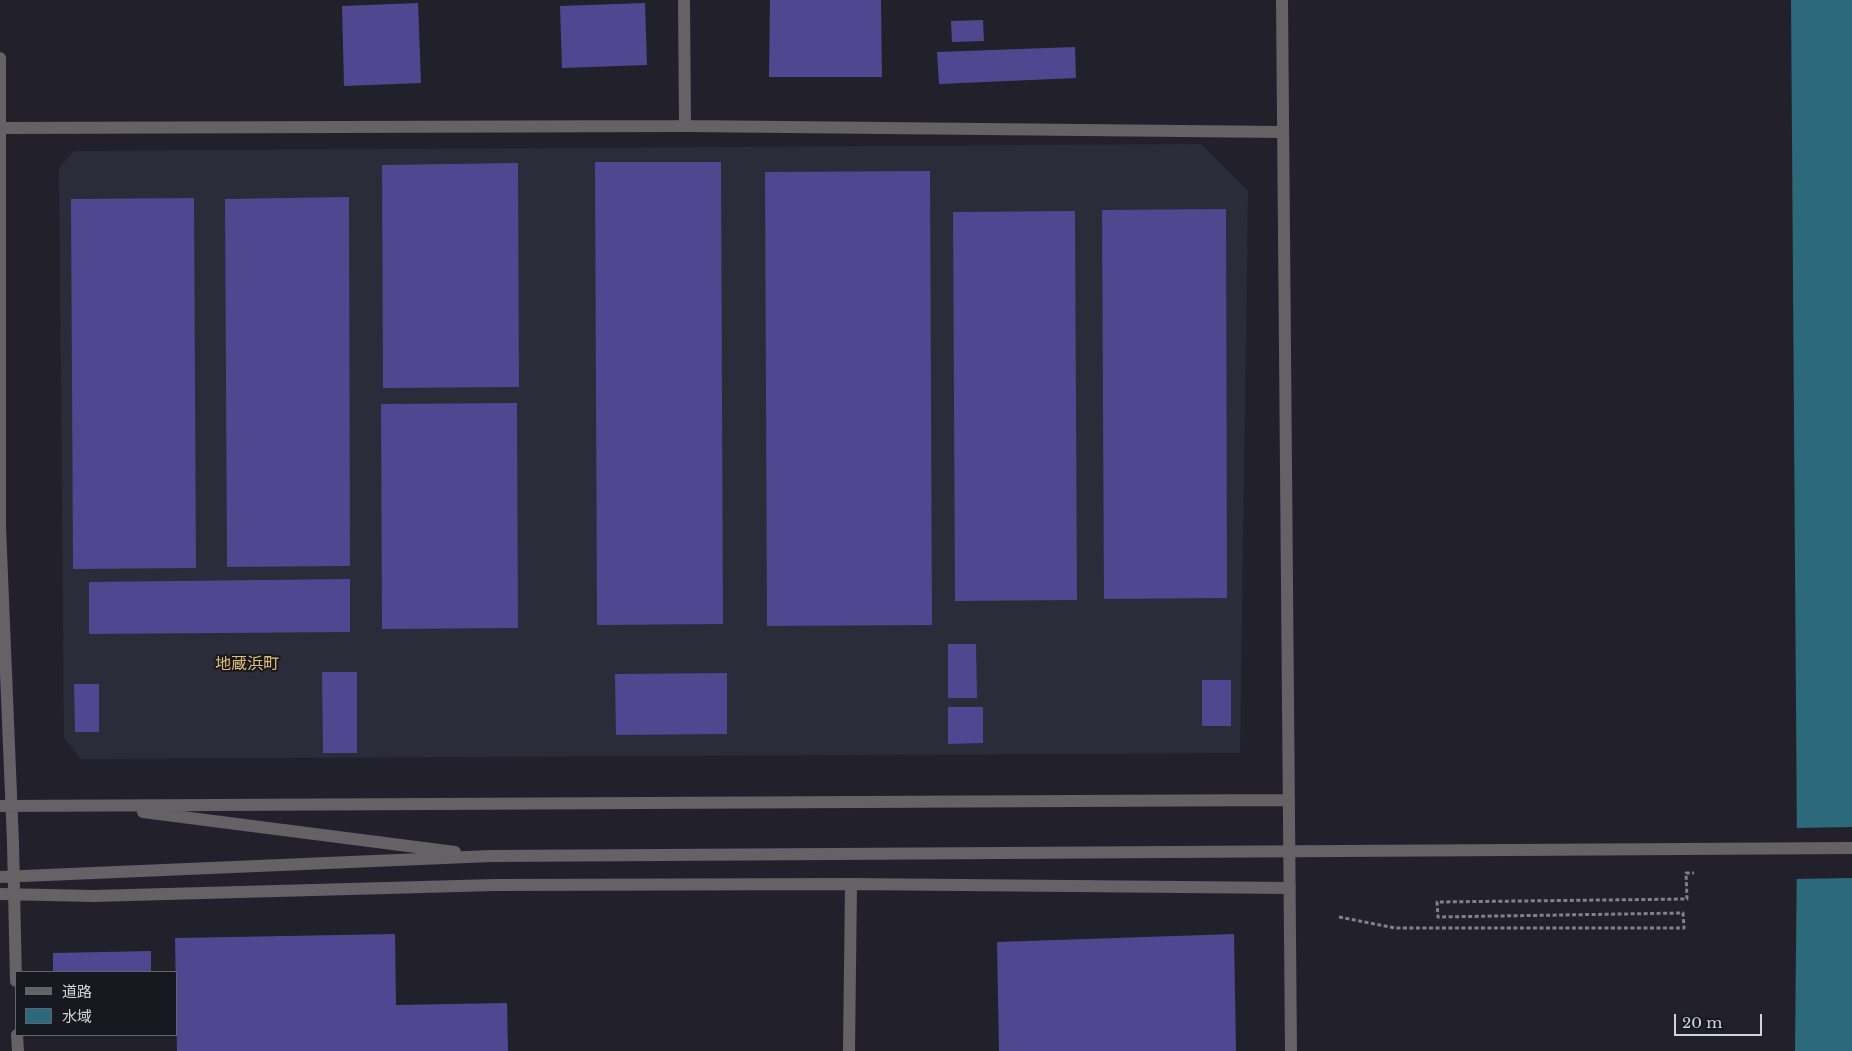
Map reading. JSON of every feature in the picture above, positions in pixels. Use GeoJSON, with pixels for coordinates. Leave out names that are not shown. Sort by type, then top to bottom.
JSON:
{"type":"FeatureCollection","features":[{"type":"Feature","properties":{"kind":"street"},"geometry":{"type":"LineString","coordinates":[[684,0],[685,126]]}},
{"type":"Feature","properties":{"kind":"street"},"geometry":{"type":"LineString","coordinates":[[1282,0],[1291,1051]]}},
{"type":"Feature","properties":{"kind":"street"},"geometry":{"type":"LineString","coordinates":[[0,58],[0,527],[6,806],[14,877],[16,971]]}},
{"type":"Feature","properties":{"kind":"street"},"geometry":{"type":"LineString","coordinates":[[1,128],[685,126],[1282,132]]}},
{"type":"Feature","properties":{"kind":"street"},"geometry":{"type":"LineString","coordinates":[[6,806],[1289,800]]}},
{"type":"Feature","properties":{"kind":"street"},"geometry":{"type":"LineString","coordinates":[[93,806],[491,856]]}},
{"type":"Feature","properties":{"kind":"street"},"geometry":{"type":"LineString","coordinates":[[0,877],[491,856],[1852,848]]}},
{"type":"Feature","properties":{"kind":"street"},"geometry":{"type":"LineString","coordinates":[[0,894],[94,896],[495,885],[851,884],[1290,888]]}},
{"type":"Feature","properties":{"kind":"street"},"geometry":{"type":"LineString","coordinates":[[849,1051],[851,884]]}},
{"type":"Feature","properties":{"kind":"street"},"geometry":{"type":"LineString","coordinates":[[18,1036],[18,1051]]}},
{"type":"Feature","properties":{"kind":"path"},"geometry":{"type":"LineString","coordinates":[[1339,917],[1395,928],[1684,928],[1683,913],[1438,917],[1437,902],[1687,899],[1686,873],[1694,873]]}},
{"type":"Feature","properties":{"kind":"shaded area"},"geometry":{"type":"Polygon","coordinates":[[[1201,144],[1248,191],[1240,753],[81,759],[64,738],[59,168],[74,151],[1201,144]]]}},
{"type":"Feature","properties":{"kind":"water"},"geometry":{"type":"Polygon","coordinates":[[[1791,0],[1852,0],[1852,1051],[1795,1051],[1797,848],[1791,0]]]}},
{"type":"Feature","properties":{"kind":"pier"},"geometry":{"type":"Polygon","coordinates":[[[1852,827],[1852,878],[1794,879],[1795,828],[1852,827]]]}},
{"type":"Feature","properties":{"kind":"building"},"geometry":{"type":"Polygon","coordinates":[[[770,0],[881,0],[882,77],[769,77],[770,0]]]}},
{"type":"Feature","properties":{"kind":"building"},"geometry":{"type":"Polygon","coordinates":[[[418,3],[421,83],[344,86],[342,6],[418,3]]]}},
{"type":"Feature","properties":{"kind":"building"},"geometry":{"type":"Polygon","coordinates":[[[645,3],[647,65],[562,68],[560,6],[645,3]]]}},
{"type":"Feature","properties":{"kind":"building"},"geometry":{"type":"Polygon","coordinates":[[[983,20],[984,41],[952,42],[951,21],[983,20]]]}},
{"type":"Feature","properties":{"kind":"building"},"geometry":{"type":"Polygon","coordinates":[[[1075,47],[1076,78],[939,84],[937,52],[1075,47]]]}},
{"type":"Feature","properties":{"kind":"building"},"geometry":{"type":"Polygon","coordinates":[[[595,162],[721,162],[723,624],[597,625],[595,162]]]}},
{"type":"Feature","properties":{"kind":"building"},"geometry":{"type":"Polygon","coordinates":[[[518,163],[519,387],[383,388],[382,165],[518,163]]]}},
{"type":"Feature","properties":{"kind":"building"},"geometry":{"type":"Polygon","coordinates":[[[930,171],[932,625],[767,626],[765,172],[930,171]]]}},
{"type":"Feature","properties":{"kind":"building"},"geometry":{"type":"Polygon","coordinates":[[[349,197],[350,566],[227,567],[225,199],[349,197]]]}},
{"type":"Feature","properties":{"kind":"building"},"geometry":{"type":"Polygon","coordinates":[[[194,198],[196,568],[73,569],[71,199],[194,198]]]}},
{"type":"Feature","properties":{"kind":"building"},"geometry":{"type":"Polygon","coordinates":[[[1226,209],[1227,598],[1104,599],[1102,210],[1226,209]]]}},
{"type":"Feature","properties":{"kind":"building"},"geometry":{"type":"Polygon","coordinates":[[[1075,211],[1077,600],[955,601],[953,212],[1075,211]]]}},
{"type":"Feature","properties":{"kind":"building"},"geometry":{"type":"Polygon","coordinates":[[[517,403],[518,628],[382,629],[381,404],[517,403]]]}},
{"type":"Feature","properties":{"kind":"building"},"geometry":{"type":"Polygon","coordinates":[[[350,579],[350,632],[89,634],[89,582],[350,579]]]}},
{"type":"Feature","properties":{"kind":"building"},"geometry":{"type":"Polygon","coordinates":[[[948,644],[976,644],[977,698],[948,698],[948,644]]]}},
{"type":"Feature","properties":{"kind":"building"},"geometry":{"type":"Polygon","coordinates":[[[322,672],[357,672],[357,753],[323,753],[322,672]]]}},
{"type":"Feature","properties":{"kind":"building"},"geometry":{"type":"Polygon","coordinates":[[[727,673],[727,734],[616,735],[615,674],[727,673]]]}},
{"type":"Feature","properties":{"kind":"building"},"geometry":{"type":"Polygon","coordinates":[[[1202,680],[1231,680],[1231,726],[1202,726],[1202,680]]]}},
{"type":"Feature","properties":{"kind":"building"},"geometry":{"type":"Polygon","coordinates":[[[74,684],[99,684],[99,732],[75,732],[74,684]]]}},
{"type":"Feature","properties":{"kind":"building"},"geometry":{"type":"Polygon","coordinates":[[[948,707],[983,707],[983,743],[948,744],[948,707]]]}},
{"type":"Feature","properties":{"kind":"building"},"geometry":{"type":"Polygon","coordinates":[[[395,934],[396,1005],[507,1003],[508,1051],[177,1051],[178,971],[176,971],[175,938],[395,934]]]}},
{"type":"Feature","properties":{"kind":"building"},"geometry":{"type":"Polygon","coordinates":[[[1234,934],[1236,1051],[999,1051],[997,942],[1234,934]]]}},
{"type":"Feature","properties":{"kind":"building"},"geometry":{"type":"Polygon","coordinates":[[[151,951],[151,971],[53,971],[53,953],[151,951]]]}},
{"type":"Feature","properties":{"kind":"district","name":"地蔵浜町"},"geometry":{"type":"Point","coordinates":[247,664]}}]}
